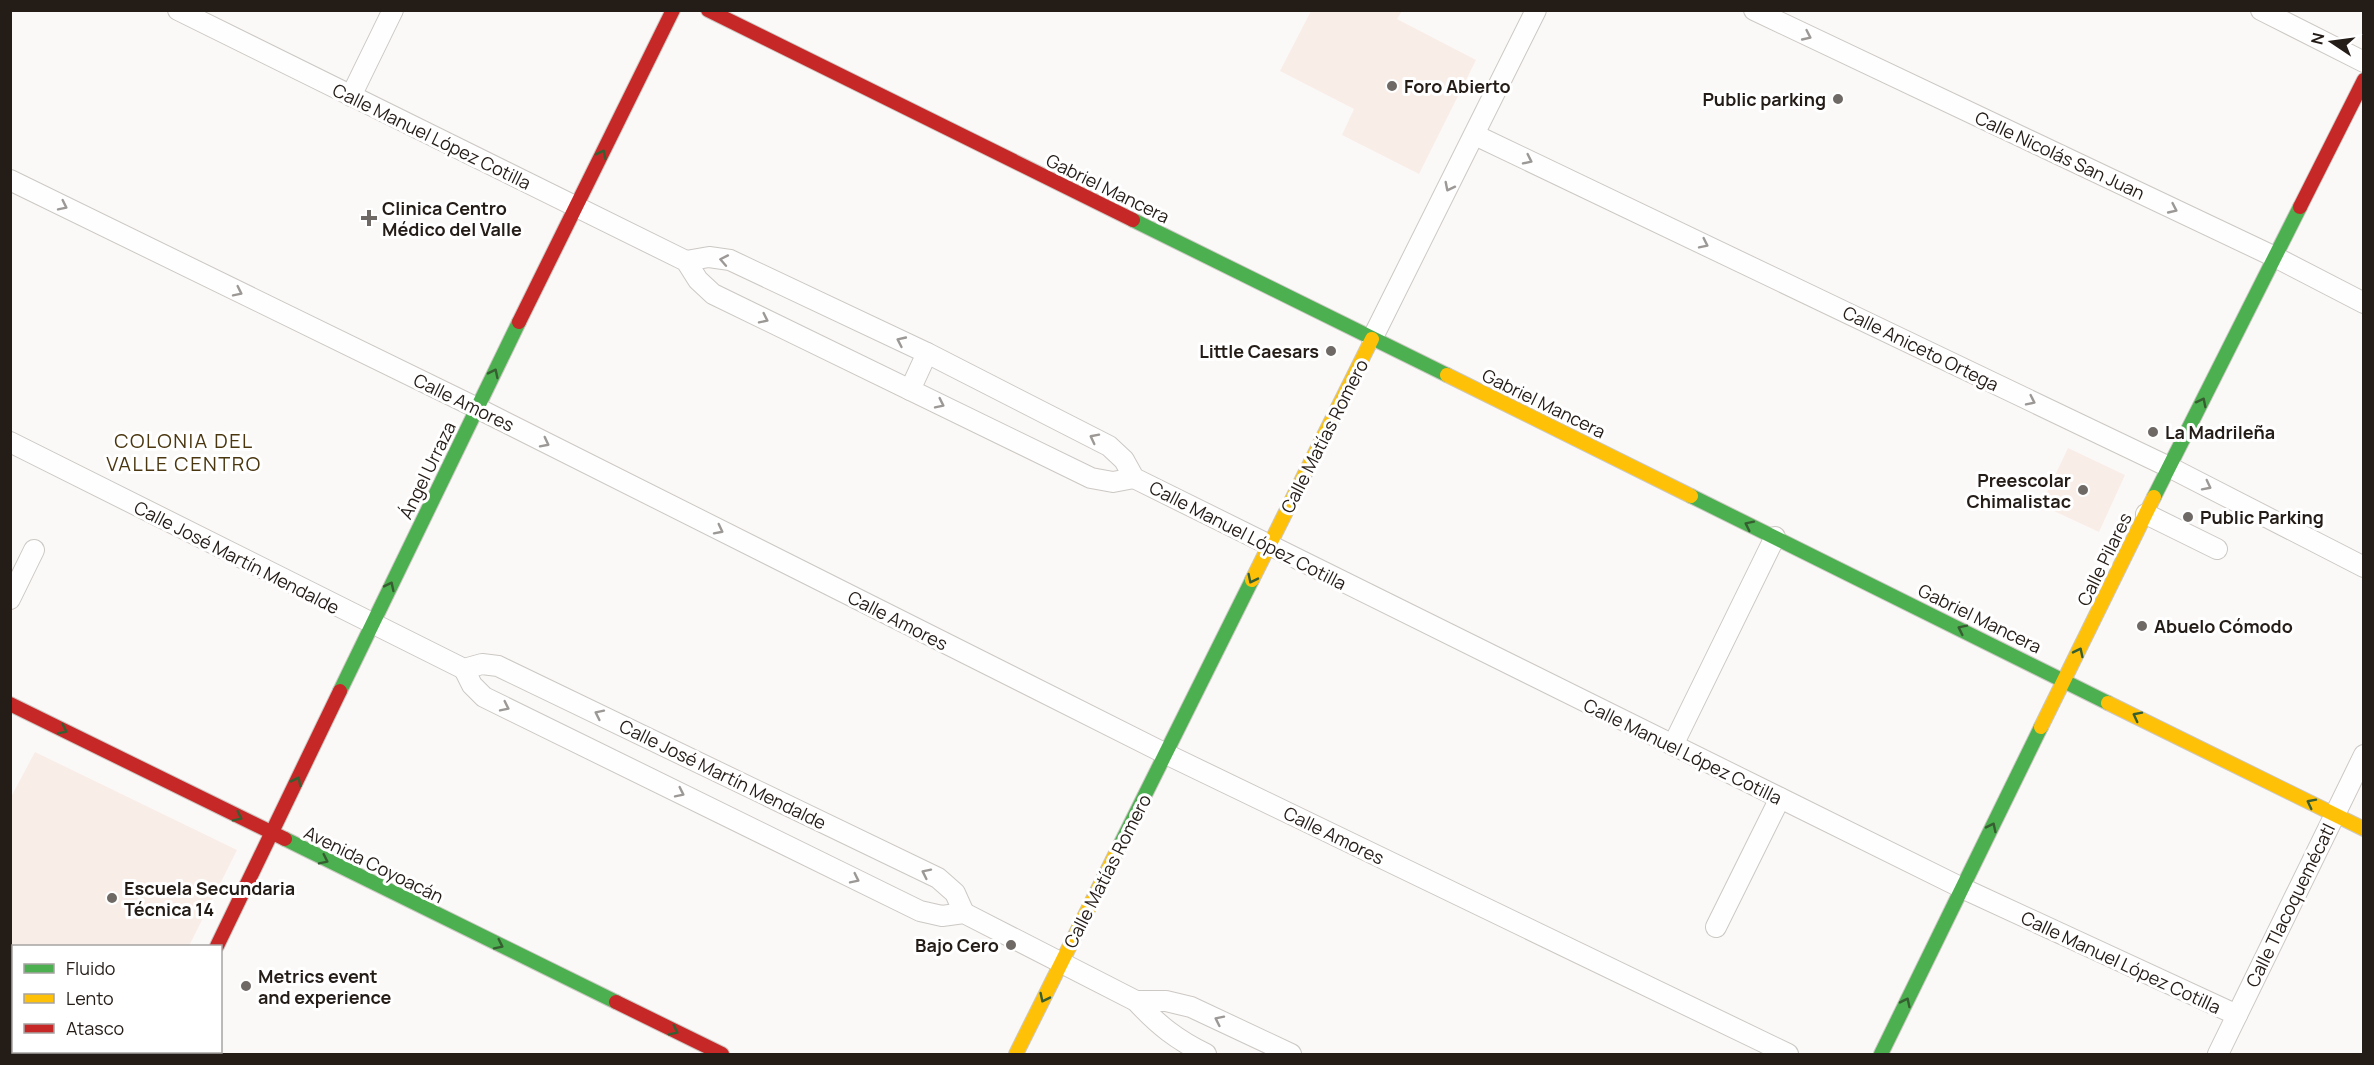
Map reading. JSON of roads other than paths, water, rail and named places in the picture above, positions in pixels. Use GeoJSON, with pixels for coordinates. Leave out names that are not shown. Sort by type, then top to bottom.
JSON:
{"type":"FeatureCollection","features":[{"type":"Feature","properties":{"kind":"main road","name":"Ángel Urraza"},"geometry":{"type":"LineString","coordinates":[[217,945],[477,408],[673,10]]}},
{"type":"Feature","properties":{"kind":"main road","name":"Gabriel Mancera"},"geometry":{"type":"LineString","coordinates":[[708,10],[2364,829]]}},
{"type":"Feature","properties":{"kind":"main road","name":"Calle Pilares"},"geometry":{"type":"LineString","coordinates":[[1881,1054],[2169,467],[2364,80]]}},
{"type":"Feature","properties":{"kind":"main road","name":"Calle Matías Romero"},"geometry":{"type":"LineString","coordinates":[[1016,1054],[1372,339]]}},
{"type":"Feature","properties":{"kind":"main road","name":"Avenida Coyoacán"},"geometry":{"type":"LineString","coordinates":[[10,704],[722,1054]]}},
{"type":"Feature","properties":{"kind":"street","name":"Calle Manuel López Cotilla"},"geometry":{"type":"LineString","coordinates":[[178,10],[686,261],[698,280],[713,294],[1091,478],[1113,482],[1134,478]]}},
{"type":"Feature","properties":{"kind":"street"},"geometry":{"type":"LineString","coordinates":[[351,96],[393,10]]}},
{"type":"Feature","properties":{"kind":"street","name":"Calle Matías Romero"},"geometry":{"type":"LineString","coordinates":[[1372,339],[1536,10]]}},
{"type":"Feature","properties":{"kind":"street","name":"Calle Nicolás San Juan"},"geometry":{"type":"LineString","coordinates":[[1754,10],[2275,257],[2364,303]]}},
{"type":"Feature","properties":{"kind":"street"},"geometry":{"type":"LineString","coordinates":[[2260,10],[2364,62]]}},
{"type":"Feature","properties":{"kind":"street","name":"Calle Aniceto Ortega"},"geometry":{"type":"LineString","coordinates":[[1475,135],[2169,467],[2364,567]]}},
{"type":"Feature","properties":{"kind":"street","name":"Calle Amores"},"geometry":{"type":"LineString","coordinates":[[10,180],[477,408],[1166,754],[1788,1054]]}},
{"type":"Feature","properties":{"kind":"street","name":"Calle Manuel López Cotilla"},"geometry":{"type":"LineString","coordinates":[[686,261],[709,257],[730,260],[927,353],[1108,446],[1124,460],[1134,478],[1268,546],[1962,888],[2237,1015]]}},
{"type":"Feature","properties":{"kind":"street"},"geometry":{"type":"LineString","coordinates":[[910,390],[927,353]]}},
{"type":"Feature","properties":{"kind":"street","name":"Calle José Martín Mendalde"},"geometry":{"type":"LineString","coordinates":[[10,442],[464,669],[472,685],[484,697],[920,912],[942,916],[964,914],[1062,963],[1136,1001],[1158,1025],[1178,1041],[1206,1054]]}},
{"type":"Feature","properties":{"kind":"street"},"geometry":{"type":"LineString","coordinates":[[2146,514],[2217,549]]}},
{"type":"Feature","properties":{"kind":"street"},"geometry":{"type":"LineString","coordinates":[[1673,746],[1775,537]]}},
{"type":"Feature","properties":{"kind":"street"},"geometry":{"type":"LineString","coordinates":[[10,599],[34,550]]}},
{"type":"Feature","properties":{"kind":"street","name":"Calle José Martín Mendalde"},"geometry":{"type":"LineString","coordinates":[[464,669],[482,664],[498,666],[938,878],[954,893],[964,914]]}},
{"type":"Feature","properties":{"kind":"street","name":"Calle Tlacoquemécatl"},"geometry":{"type":"LineString","coordinates":[[2218,1054],[2364,755]]}},
{"type":"Feature","properties":{"kind":"street"},"geometry":{"type":"LineString","coordinates":[[1716,927],[1780,798]]}},
{"type":"Feature","properties":{"kind":"street","name":"Calle José Martín Mendalde"},"geometry":{"type":"LineString","coordinates":[[1136,1001],[1167,1001],[1191,1007],[1256,1047],[1291,1054]]}},
{"type":"Feature","properties":{"kind":"place","name":"Foro Abierto"},"geometry":{"type":"Point","coordinates":[1392,86]}},
{"type":"Feature","properties":{"kind":"place","name":"Public parking"},"geometry":{"type":"Point","coordinates":[1838,99]}},
{"type":"Feature","properties":{"kind":"place","name":"Clinica Centro Médico del Valle"},"geometry":{"type":"Point","coordinates":[369,218]}},
{"type":"Feature","properties":{"kind":"place","name":"Little Caesars"},"geometry":{"type":"Point","coordinates":[1331,351]}},
{"type":"Feature","properties":{"kind":"place","name":"La Madrileña"},"geometry":{"type":"Point","coordinates":[2153,432]}},
{"type":"Feature","properties":{"kind":"place","name":"Preescolar Chimalistac"},"geometry":{"type":"Point","coordinates":[2083,490]}},
{"type":"Feature","properties":{"kind":"place","name":"Public Parking"},"geometry":{"type":"Point","coordinates":[2188,517]}},
{"type":"Feature","properties":{"kind":"place","name":"Abuelo Cómodo"},"geometry":{"type":"Point","coordinates":[2142,626]}},
{"type":"Feature","properties":{"kind":"place","name":"Escuela Secundaria Técnica 14"},"geometry":{"type":"Point","coordinates":[112,898]}},
{"type":"Feature","properties":{"kind":"place","name":"Bajo Cero"},"geometry":{"type":"Point","coordinates":[1011,945]}},
{"type":"Feature","properties":{"kind":"place","name":"Metrics event and experience"},"geometry":{"type":"Point","coordinates":[246,986]}},
{"type":"Feature","properties":{"kind":"district","name":"COLONIA DEL VALLE CENTRO"},"geometry":{"type":"Point","coordinates":[184,452]}}]}
